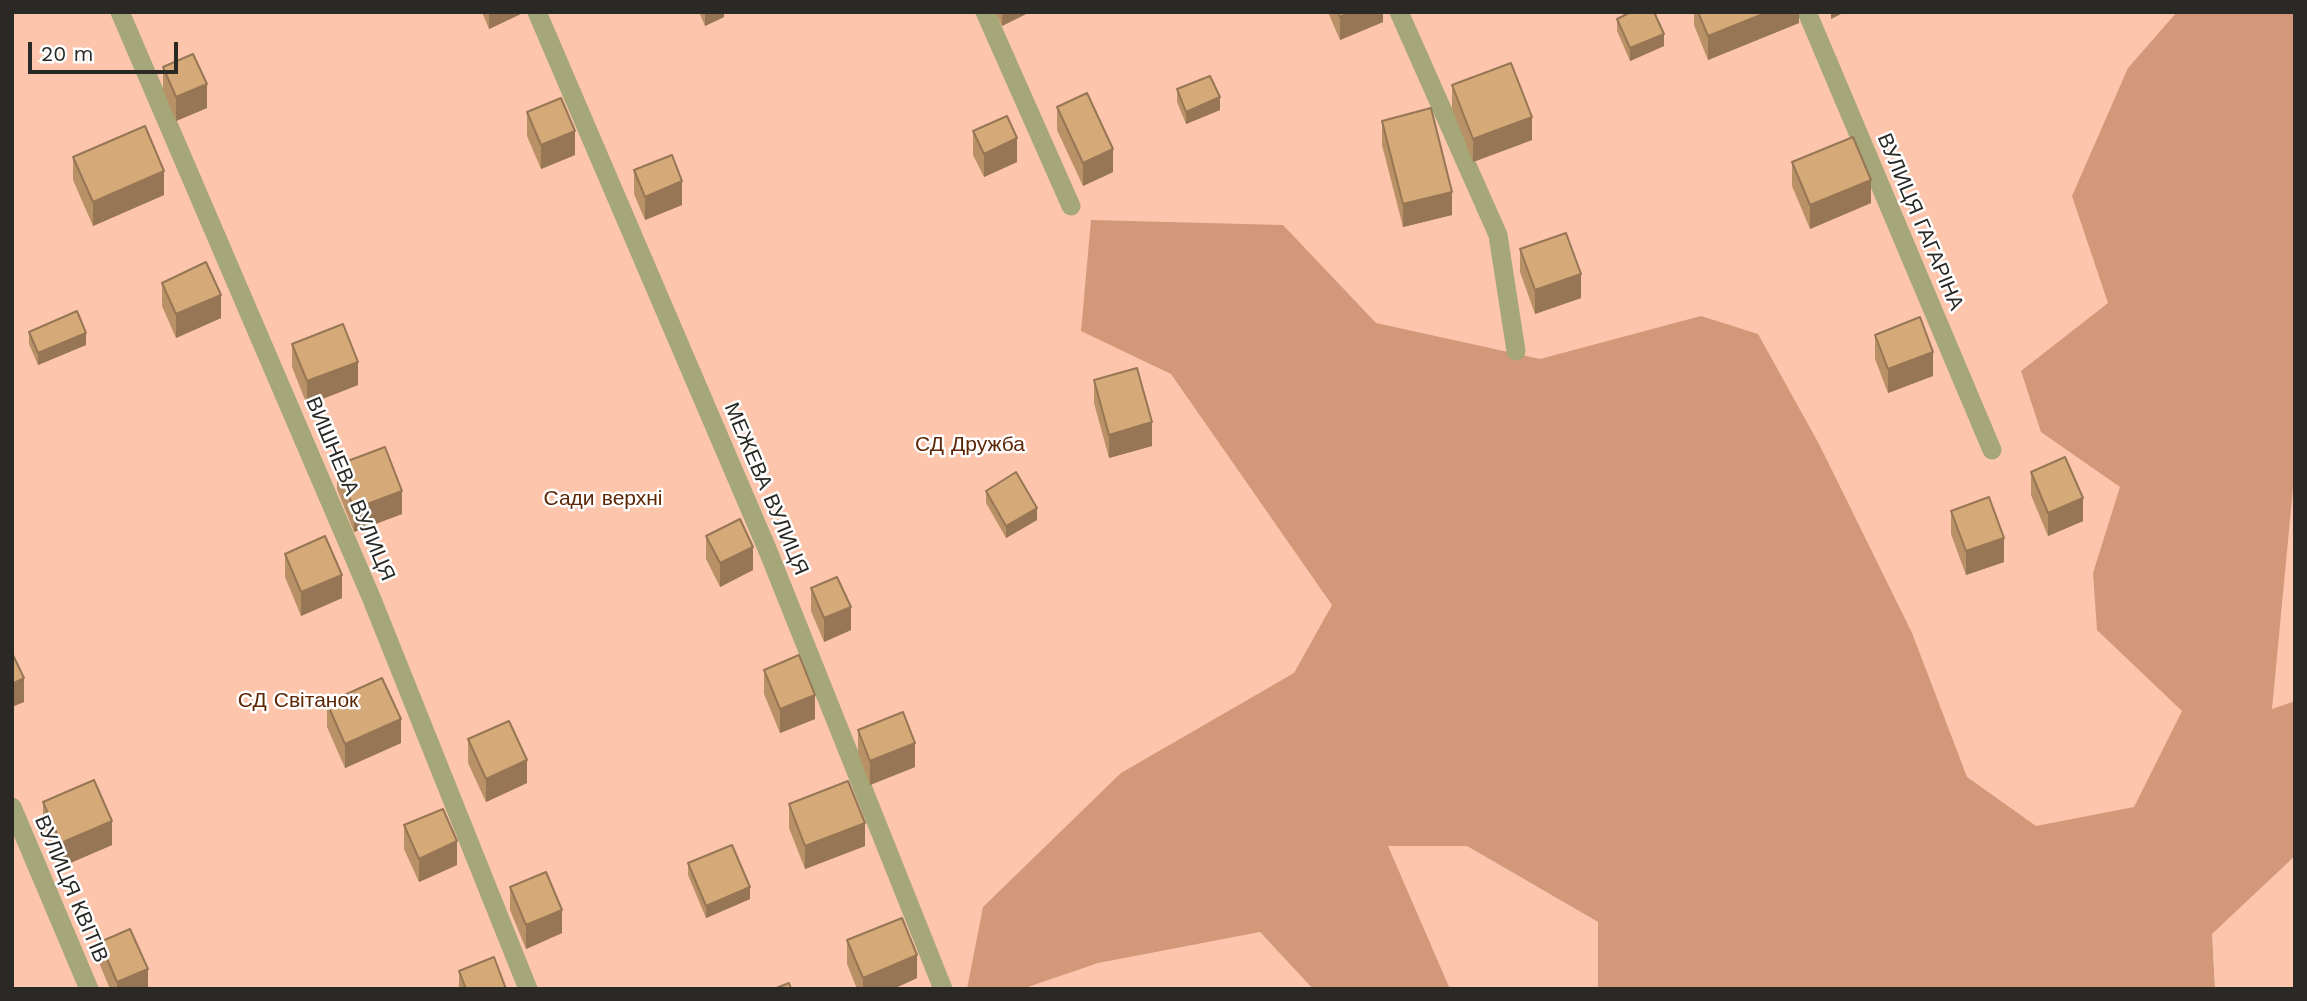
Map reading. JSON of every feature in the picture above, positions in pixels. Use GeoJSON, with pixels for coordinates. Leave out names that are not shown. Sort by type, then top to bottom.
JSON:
{"type":"FeatureCollection","features":[{"type":"Feature","properties":{"kind":"lane","name":"ВИШНЕВА ВУЛИЦЯ"},"geometry":{"type":"LineString","coordinates":[[120,12],[371,597],[528,989]]}},
{"type":"Feature","properties":{"kind":"lane","name":"МЕЖЕВА ВУЛИЦЯ"},"geometry":{"type":"LineString","coordinates":[[537,12],[768,551],[943,989]]}},
{"type":"Feature","properties":{"kind":"lane"},"geometry":{"type":"LineString","coordinates":[[985,12],[1072,206]]}},
{"type":"Feature","properties":{"kind":"lane"},"geometry":{"type":"LineString","coordinates":[[1399,12],[1498,235],[1516,351]]}},
{"type":"Feature","properties":{"kind":"lane","name":"ВУЛИЦЯ ГАГАРІНА"},"geometry":{"type":"LineString","coordinates":[[1807,12],[1992,450]]}},
{"type":"Feature","properties":{"kind":"lane","name":"ВУЛИЦЯ КВІТІВ"},"geometry":{"type":"LineString","coordinates":[[12,807],[89,989]]}},
{"type":"Feature","properties":{"kind":"green space","name":"Сади верхні"},"geometry":{"type":"Polygon","coordinates":[[[12,12],[2236,12],[2209,574],[2169,835],[1995,856],[1676,406],[1219,939],[1260,932],[1313,989],[12,989],[12,12]]]}},
{"type":"Feature","properties":{"kind":"green space"},"geometry":{"type":"Polygon","coordinates":[[[2295,467],[2295,701],[2271,710],[2293,479],[2295,467]]]}},
{"type":"Feature","properties":{"kind":"green space"},"geometry":{"type":"Polygon","coordinates":[[[1387,846],[1467,846],[1598,922],[1598,989],[1450,989],[1387,846]]]}},
{"type":"Feature","properties":{"kind":"green space"},"geometry":{"type":"Polygon","coordinates":[[[2295,856],[2295,989],[2215,989],[2212,934],[2295,856]]]}},
{"type":"Feature","properties":{"kind":"shaded area"},"geometry":{"type":"Polygon","coordinates":[[[2177,12],[2295,12],[2295,467],[2272,709],[2295,701],[2295,856],[2212,934],[2215,989],[1598,989],[1598,922],[1467,846],[1388,846],[1450,989],[1313,989],[1260,932],[1098,963],[1022,989],[967,989],[983,907],[1121,773],[1294,673],[1332,605],[1171,374],[1081,331],[1091,220],[1283,225],[1376,323],[1540,359],[1701,316],[1758,334],[1819,444],[1912,633],[1967,777],[2036,826],[2134,807],[2182,711],[2097,630],[2093,573],[2120,487],[2041,432],[2021,371],[2108,303],[2072,196],[2128,68],[2177,12]]]}},
{"type":"Feature","properties":{"kind":"building"},"geometry":{"type":"Polygon","coordinates":[[[1631,12],[1654,12],[1664,34],[1630,48],[1617,19],[1631,12]]]}},
{"type":"Feature","properties":{"kind":"building"},"geometry":{"type":"Polygon","coordinates":[[[1698,12],[1768,12],[1708,36],[1698,12]]]}},
{"type":"Feature","properties":{"kind":"building"},"geometry":{"type":"Polygon","coordinates":[[[193,54],[207,84],[176,97],[163,67],[193,54]]]}},
{"type":"Feature","properties":{"kind":"building"},"geometry":{"type":"Polygon","coordinates":[[[1511,63],[1532,117],[1473,139],[1452,85],[1511,63]]]}},
{"type":"Feature","properties":{"kind":"building"},"geometry":{"type":"Polygon","coordinates":[[[1210,76],[1220,97],[1186,112],[1177,89],[1210,76]]]}},
{"type":"Feature","properties":{"kind":"building"},"geometry":{"type":"Polygon","coordinates":[[[1087,93],[1113,149],[1083,163],[1057,107],[1087,93]]]}},
{"type":"Feature","properties":{"kind":"building"},"geometry":{"type":"Polygon","coordinates":[[[561,98],[575,131],[541,145],[527,112],[561,98]]]}},
{"type":"Feature","properties":{"kind":"building"},"geometry":{"type":"Polygon","coordinates":[[[1431,108],[1452,192],[1403,204],[1382,121],[1431,108]]]}},
{"type":"Feature","properties":{"kind":"building"},"geometry":{"type":"Polygon","coordinates":[[[1007,116],[1017,138],[984,154],[973,131],[1007,116]]]}},
{"type":"Feature","properties":{"kind":"building"},"geometry":{"type":"Polygon","coordinates":[[[145,126],[164,171],[93,202],[73,157],[145,126]]]}},
{"type":"Feature","properties":{"kind":"building"},"geometry":{"type":"Polygon","coordinates":[[[1853,137],[1871,180],[1810,205],[1792,162],[1853,137]]]}},
{"type":"Feature","properties":{"kind":"building"},"geometry":{"type":"Polygon","coordinates":[[[672,155],[682,181],[645,197],[634,170],[672,155]]]}},
{"type":"Feature","properties":{"kind":"building"},"geometry":{"type":"Polygon","coordinates":[[[1566,233],[1581,274],[1535,290],[1520,249],[1566,233]]]}},
{"type":"Feature","properties":{"kind":"building"},"geometry":{"type":"Polygon","coordinates":[[[206,262],[221,295],[176,314],[162,283],[206,262]]]}},
{"type":"Feature","properties":{"kind":"building"},"geometry":{"type":"Polygon","coordinates":[[[77,311],[86,333],[38,353],[29,332],[77,311]]]}},
{"type":"Feature","properties":{"kind":"building"},"geometry":{"type":"Polygon","coordinates":[[[1920,317],[1933,352],[1888,369],[1875,335],[1920,317]]]}},
{"type":"Feature","properties":{"kind":"building"},"geometry":{"type":"Polygon","coordinates":[[[343,324],[358,362],[307,381],[292,344],[343,324]]]}},
{"type":"Feature","properties":{"kind":"building"},"geometry":{"type":"Polygon","coordinates":[[[1137,368],[1152,422],[1109,435],[1094,380],[1137,368]]]}},
{"type":"Feature","properties":{"kind":"building"},"geometry":{"type":"Polygon","coordinates":[[[385,447],[402,491],[354,509],[337,465],[385,447]]]}},
{"type":"Feature","properties":{"kind":"building"},"geometry":{"type":"Polygon","coordinates":[[[2065,457],[2083,498],[2048,513],[2031,472],[2065,457]]]}},
{"type":"Feature","properties":{"kind":"building"},"geometry":{"type":"Polygon","coordinates":[[[1016,472],[1037,508],[1006,526],[986,491],[1016,472]]]}},
{"type":"Feature","properties":{"kind":"building"},"geometry":{"type":"Polygon","coordinates":[[[1989,497],[2004,538],[1966,551],[1951,511],[1989,497]]]}},
{"type":"Feature","properties":{"kind":"building"},"geometry":{"type":"Polygon","coordinates":[[[740,519],[753,547],[720,563],[706,536],[740,519]]]}},
{"type":"Feature","properties":{"kind":"building"},"geometry":{"type":"Polygon","coordinates":[[[325,536],[342,575],[301,592],[285,554],[325,536]]]}},
{"type":"Feature","properties":{"kind":"building"},"geometry":{"type":"Polygon","coordinates":[[[837,577],[851,607],[824,618],[811,588],[837,577]]]}},
{"type":"Feature","properties":{"kind":"building"},"geometry":{"type":"Polygon","coordinates":[[[12,653],[24,678],[12,684],[12,653]]]}},
{"type":"Feature","properties":{"kind":"building"},"geometry":{"type":"Polygon","coordinates":[[[799,655],[815,695],[780,709],[764,670],[799,655]]]}},
{"type":"Feature","properties":{"kind":"building"},"geometry":{"type":"Polygon","coordinates":[[[382,678],[401,719],[345,744],[327,703],[382,678]]]}},
{"type":"Feature","properties":{"kind":"building"},"geometry":{"type":"Polygon","coordinates":[[[903,712],[915,743],[870,761],[858,730],[903,712]]]}},
{"type":"Feature","properties":{"kind":"building"},"geometry":{"type":"Polygon","coordinates":[[[509,721],[527,760],[486,779],[468,739],[509,721]]]}},
{"type":"Feature","properties":{"kind":"building"},"geometry":{"type":"Polygon","coordinates":[[[94,780],[112,821],[61,843],[43,802],[94,780]]]}},
{"type":"Feature","properties":{"kind":"building"},"geometry":{"type":"Polygon","coordinates":[[[848,781],[865,823],[805,846],[789,804],[848,781]]]}},
{"type":"Feature","properties":{"kind":"building"},"geometry":{"type":"Polygon","coordinates":[[[443,809],[457,841],[419,859],[404,825],[443,809]]]}},
{"type":"Feature","properties":{"kind":"building"},"geometry":{"type":"Polygon","coordinates":[[[732,845],[750,887],[706,906],[688,863],[732,845]]]}},
{"type":"Feature","properties":{"kind":"building"},"geometry":{"type":"Polygon","coordinates":[[[546,872],[562,910],[526,925],[510,887],[546,872]]]}},
{"type":"Feature","properties":{"kind":"building"},"geometry":{"type":"Polygon","coordinates":[[[902,918],[917,955],[863,978],[847,940],[902,918]]]}},
{"type":"Feature","properties":{"kind":"building"},"geometry":{"type":"Polygon","coordinates":[[[130,929],[148,969],[117,982],[100,942],[130,929]]]}},
{"type":"Feature","properties":{"kind":"building"},"geometry":{"type":"Polygon","coordinates":[[[494,957],[506,989],[466,989],[459,971],[494,957]]]}},
{"type":"Feature","properties":{"kind":"building"},"geometry":{"type":"Polygon","coordinates":[[[789,983],[791,989],[774,989],[789,983]]]}},
{"type":"Feature","properties":{"kind":"park label","name":"СД Дружба"},"geometry":{"type":"Point","coordinates":[970,445]}},
{"type":"Feature","properties":{"kind":"park label","name":"СД Світанок"},"geometry":{"type":"Point","coordinates":[298,701]}}]}
